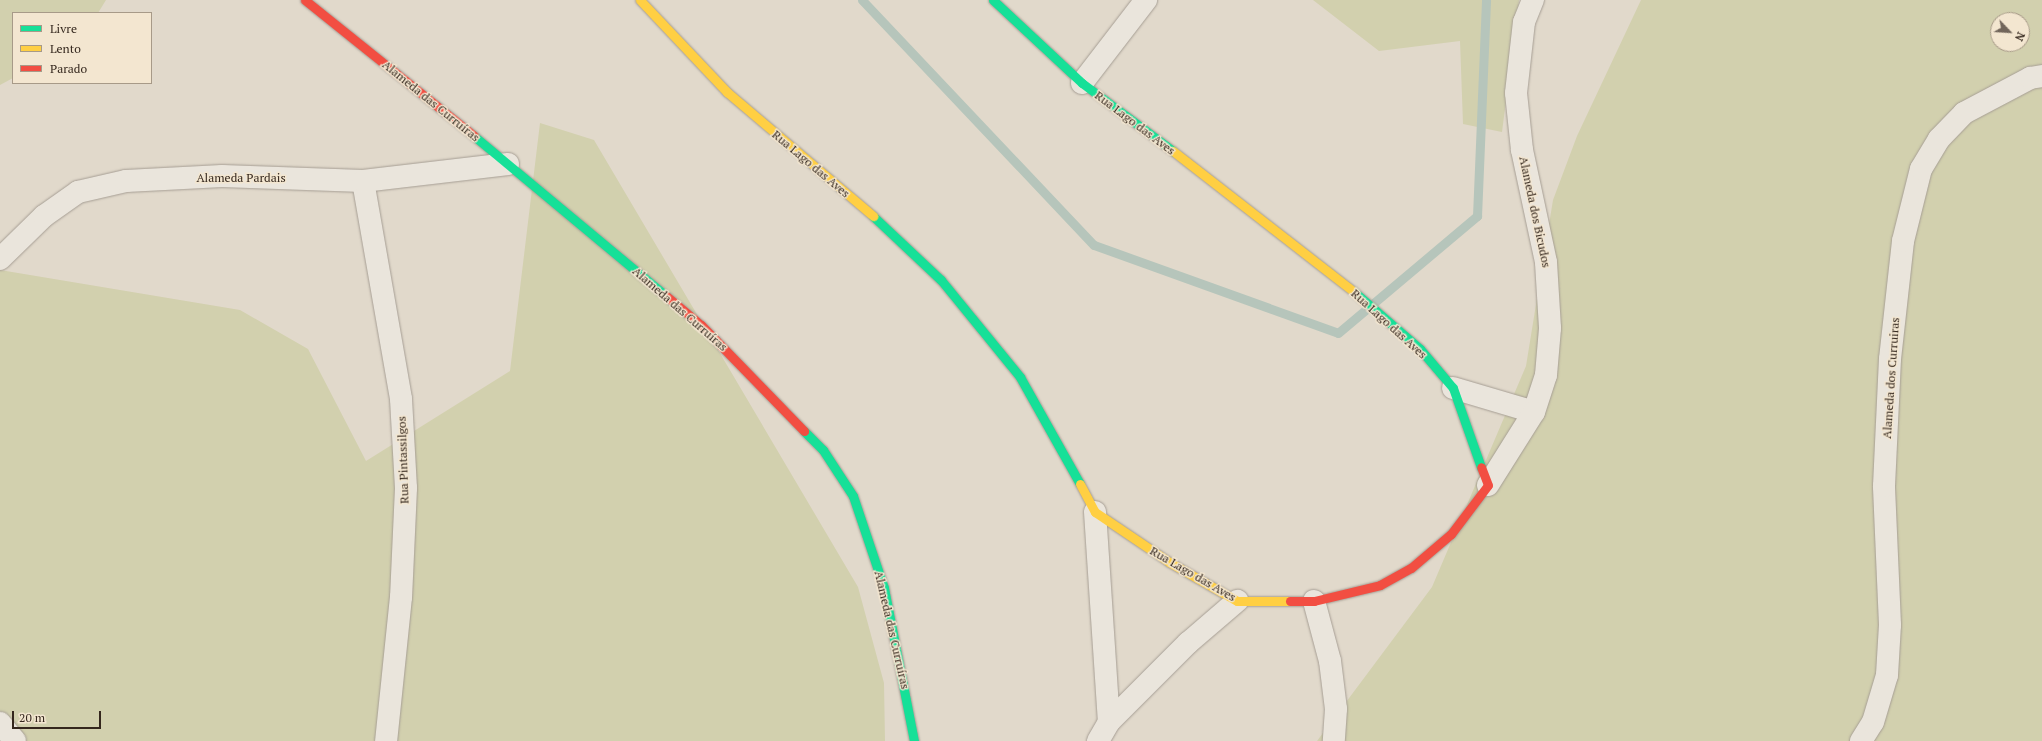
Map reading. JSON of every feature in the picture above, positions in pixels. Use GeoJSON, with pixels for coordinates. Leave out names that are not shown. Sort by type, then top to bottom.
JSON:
{"type":"FeatureCollection","features":[{"type":"Feature","properties":{"kind":"street","name":"Alameda das Curruíras"},"geometry":{"type":"LineString","coordinates":[[305,0],[508,164],[701,325],[823,450],[853,496],[884,588],[914,741]]}},
{"type":"Feature","properties":{"kind":"street","name":"Rua Lago das Aves"},"geometry":{"type":"LineString","coordinates":[[640,0],[728,92],[892,233],[941,280],[1020,376],[1095,512],[1109,722]]}},
{"type":"Feature","properties":{"kind":"street","name":"Rua Lago das Aves"},"geometry":{"type":"LineString","coordinates":[[993,0],[1082,83],[1282,234],[1371,305],[1420,349],[1453,388],[1488,485],[1451,534],[1411,568],[1380,585],[1314,601],[1237,601],[1169,562],[1095,512]]}},
{"type":"Feature","properties":{"kind":"street"},"geometry":{"type":"LineString","coordinates":[[1082,83],[1146,0]]}},
{"type":"Feature","properties":{"kind":"street","name":"Alameda dos Bicudos"},"geometry":{"type":"LineString","coordinates":[[1488,485],[1534,412],[1546,375],[1550,321],[1546,262],[1522,150],[1516,93],[1524,22],[1533,0]]}},
{"type":"Feature","properties":{"kind":"street","name":"Alameda dos Curruiras"},"geometry":{"type":"LineString","coordinates":[[1861,741],[1873,722],[1887,675],[1890,625],[1884,486],[1890,359],[1903,241],[1921,169],[1939,139],[1964,113],[2030,78],[2042,76]]}},
{"type":"Feature","properties":{"kind":"street","name":"Alameda Pardais"},"geometry":{"type":"LineString","coordinates":[[0,259],[44,216],[78,192],[126,181],[222,176],[363,180],[508,164]]}},
{"type":"Feature","properties":{"kind":"street","name":"Rua Pintassilgos"},"geometry":{"type":"LineString","coordinates":[[363,180],[401,399],[406,488],[401,597],[386,741]]}},
{"type":"Feature","properties":{"kind":"street"},"geometry":{"type":"LineString","coordinates":[[1453,388],[1534,412]]}},
{"type":"Feature","properties":{"kind":"street"},"geometry":{"type":"LineString","coordinates":[[1098,741],[1109,722],[1188,643],[1237,601]]}},
{"type":"Feature","properties":{"kind":"street"},"geometry":{"type":"LineString","coordinates":[[1314,601],[1330,660],[1336,710],[1334,741]]}},
{"type":"Feature","properties":{"kind":"street"},"geometry":{"type":"LineString","coordinates":[[0,723],[15,741]]}},
{"type":"Feature","properties":{"kind":"shaded area"},"geometry":{"type":"Polygon","coordinates":[[[0,0],[106,0],[99,12],[12,12],[12,79],[0,85],[0,0]]]}},
{"type":"Feature","properties":{"kind":"shaded area"},"geometry":{"type":"Polygon","coordinates":[[[1313,0],[1519,0],[1502,132],[1463,124],[1460,41],[1379,51],[1313,0]]]}},
{"type":"Feature","properties":{"kind":"shaded area"},"geometry":{"type":"Polygon","coordinates":[[[1641,0],[2042,0],[2042,741],[1317,741],[1432,587],[1526,366],[1553,200],[1577,136],[1641,0]]]}},
{"type":"Feature","properties":{"kind":"shaded area"},"geometry":{"type":"Polygon","coordinates":[[[540,123],[594,140],[858,587],[884,683],[885,741],[0,741],[0,270],[240,310],[308,349],[366,461],[510,371],[540,123]]]}},
{"type":"Feature","properties":{"kind":"waterway"},"geometry":{"type":"LineString","coordinates":[[862,0],[1094,245],[1338,333],[1477,216],[1486,0]]}},
{"type":"Feature","properties":{"kind":"traffic: fast"},"geometry":{"type":"LineString","coordinates":[[993,0],[1082,83],[1173,151]]}},
{"type":"Feature","properties":{"kind":"traffic: fast"},"geometry":{"type":"LineString","coordinates":[[474,136],[665,295]]}},
{"type":"Feature","properties":{"kind":"traffic: fast"},"geometry":{"type":"LineString","coordinates":[[873,216],[941,280],[1020,377],[1080,484]]}},
{"type":"Feature","properties":{"kind":"traffic: fast"},"geometry":{"type":"LineString","coordinates":[[1353,291],[1420,349],[1453,388],[1481,467]]}},
{"type":"Feature","properties":{"kind":"traffic: fast"},"geometry":{"type":"LineString","coordinates":[[804,431],[823,450],[853,496],[884,588],[914,741]]}},
{"type":"Feature","properties":{"kind":"traffic: slow"},"geometry":{"type":"LineString","coordinates":[[640,0],[727,92],[873,216]]}},
{"type":"Feature","properties":{"kind":"traffic: slow"},"geometry":{"type":"LineString","coordinates":[[1173,151],[1353,291]]}},
{"type":"Feature","properties":{"kind":"traffic: slow"},"geometry":{"type":"LineString","coordinates":[[1080,484],[1095,512],[1169,562],[1237,601],[1290,601]]}},
{"type":"Feature","properties":{"kind":"traffic: jam"},"geometry":{"type":"LineString","coordinates":[[305,0],[474,136]]}},
{"type":"Feature","properties":{"kind":"traffic: jam"},"geometry":{"type":"LineString","coordinates":[[665,295],[701,325],[804,431]]}},
{"type":"Feature","properties":{"kind":"traffic: jam"},"geometry":{"type":"LineString","coordinates":[[1290,601],[1314,601],[1380,585],[1411,568],[1451,534],[1488,485],[1481,467]]}}]}
